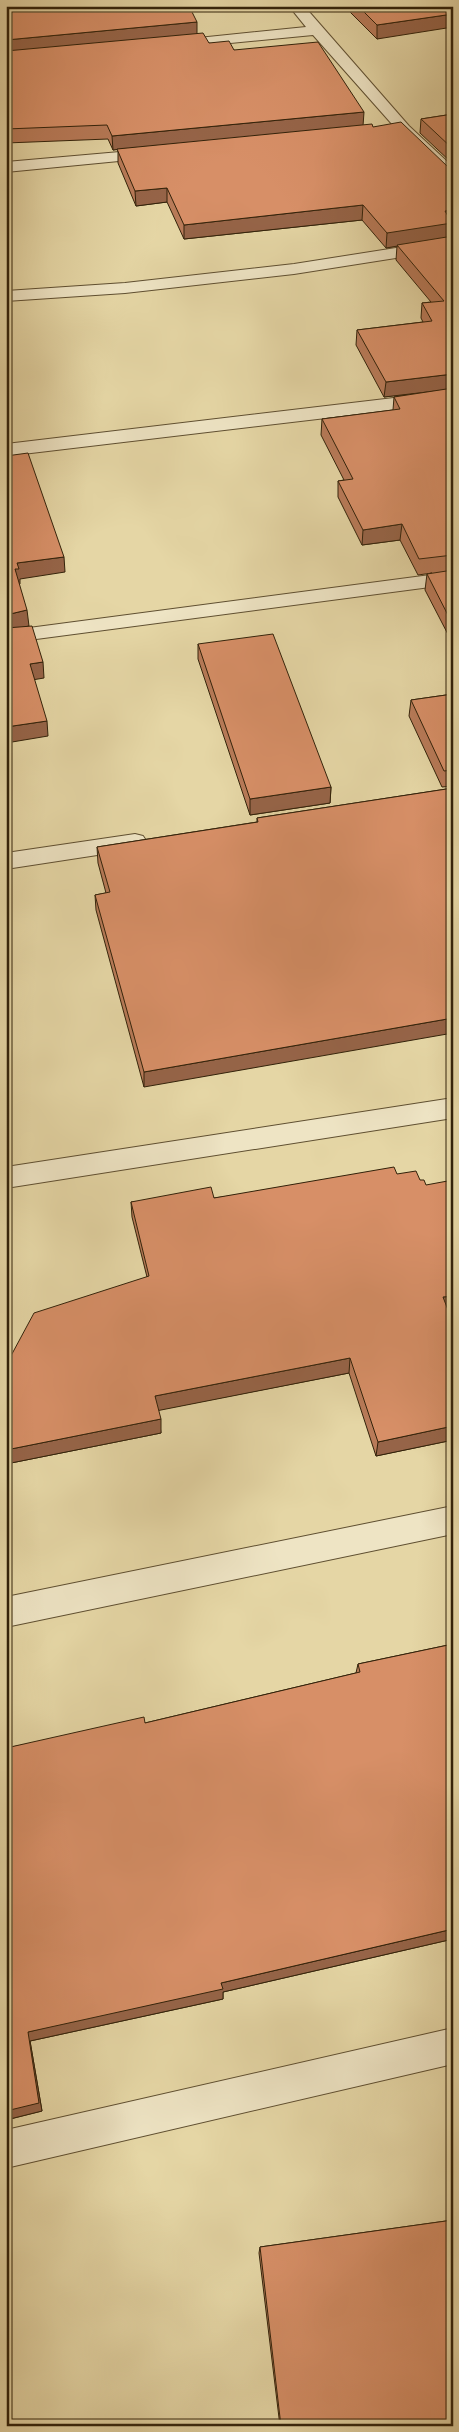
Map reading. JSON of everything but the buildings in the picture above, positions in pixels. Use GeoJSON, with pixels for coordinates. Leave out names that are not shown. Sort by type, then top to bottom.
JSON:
{"type":"FeatureCollection","features":[{"type":"Feature","properties":{"kind":"street"},"geometry":{"type":"LineString","coordinates":[[296,6],[404,129],[453,176]]}},
{"type":"Feature","properties":{"kind":"street"},"geometry":{"type":"LineString","coordinates":[[159,46],[317,30]]}},
{"type":"Feature","properties":{"kind":"street"},"geometry":{"type":"LineString","coordinates":[[384,131],[404,129]]}},
{"type":"Feature","properties":{"kind":"street"},"geometry":{"type":"LineString","coordinates":[[6,167],[167,152]]}},
{"type":"Feature","properties":{"kind":"street"},"geometry":{"type":"LineString","coordinates":[[6,296],[125,288],[294,269],[453,244]]}},
{"type":"Feature","properties":{"kind":"street"},"geometry":{"type":"LineString","coordinates":[[6,450],[453,397]]}},
{"type":"Feature","properties":{"kind":"street"},"geometry":{"type":"LineString","coordinates":[[6,637],[453,578]]}},
{"type":"Feature","properties":{"kind":"street"},"geometry":{"type":"LineString","coordinates":[[6,861],[152,839]]}},
{"type":"Feature","properties":{"kind":"street"},"geometry":{"type":"LineString","coordinates":[[6,1178],[453,1108]]}},
{"type":"Feature","properties":{"kind":"street"},"geometry":{"type":"LineString","coordinates":[[6,1612],[453,1520]]}},
{"type":"Feature","properties":{"kind":"street"},"geometry":{"type":"LineString","coordinates":[[6,2149],[453,2046]]}}]}
